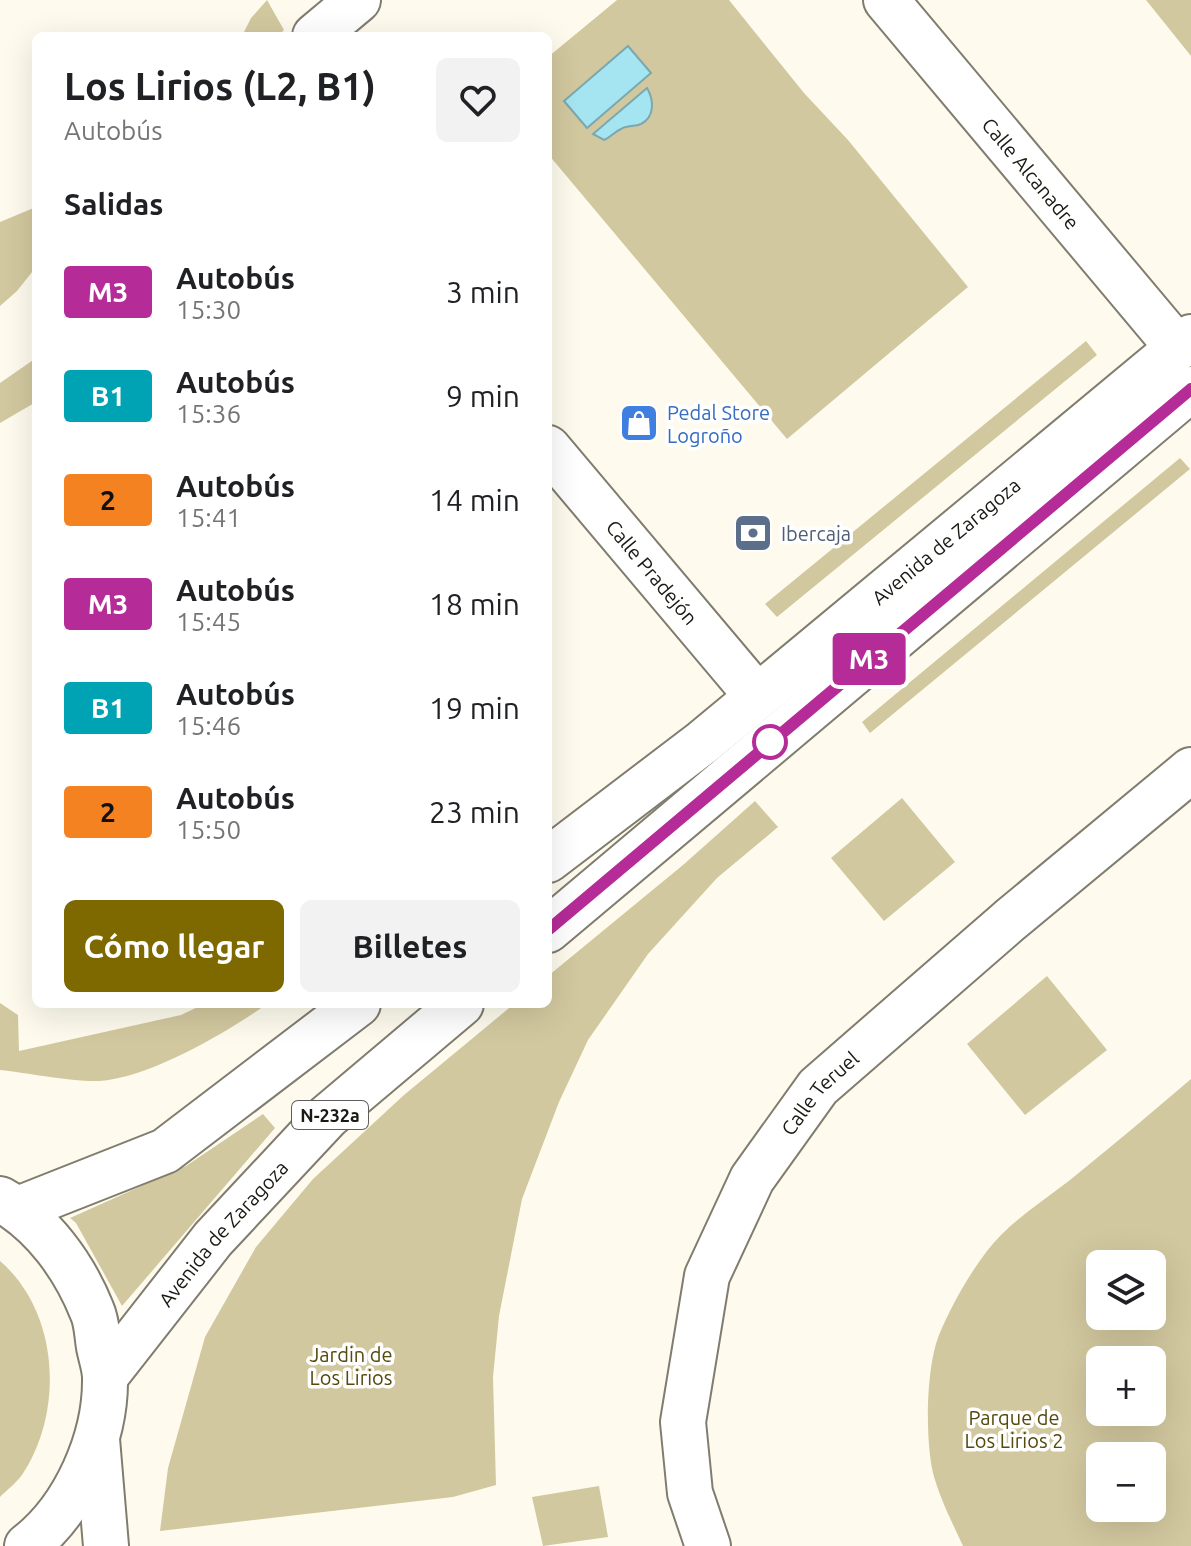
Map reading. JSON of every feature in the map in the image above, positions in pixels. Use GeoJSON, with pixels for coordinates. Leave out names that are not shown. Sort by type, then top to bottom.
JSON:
{"type":"FeatureCollection","features":[{"type":"Feature","properties":{"kind":"main road"},"geometry":{"type":"LineString","coordinates":[[320,32],[358,0]]}},
{"type":"Feature","properties":{"kind":"main road","name":"Calle Alcanadre"},"geometry":{"type":"LineString","coordinates":[[886,0],[1185,342]]}},
{"type":"Feature","properties":{"kind":"main road","name":"Avenida de Zaragoza"},"geometry":{"type":"LineString","coordinates":[[552,857],[703,742],[1185,342]]}},
{"type":"Feature","properties":{"kind":"main road","name":"Avenida de Zaragoza"},"geometry":{"type":"LineString","coordinates":[[552,927],[1191,389]]}},
{"type":"Feature","properties":{"kind":"main road","name":"Calle Pradejón"},"geometry":{"type":"LineString","coordinates":[[552,453],[757,696]]}},
{"type":"Feature","properties":{"kind":"main road","name":"Calle Teruel"},"geometry":{"type":"LineString","coordinates":[[708,1546],[690,1493],[683,1422],[707,1276],[752,1179],[818,1087],[1019,913],[1191,770]]}},
{"type":"Feature","properties":{"kind":"main road"},"geometry":{"type":"LineString","coordinates":[[106,1546],[97,1439],[105,1377],[93,1313],[64,1255],[9,1204],[165,1151],[353,1008]]}},
{"type":"Feature","properties":{"kind":"main road","name":"Avenida de Zaragoza"},"geometry":{"type":"LineString","coordinates":[[105,1377],[213,1239],[327,1117],[456,1008]]}},
{"type":"Feature","properties":{"kind":"main road"},"geometry":{"type":"LineString","coordinates":[[27,1546],[41,1536],[75,1491],[97,1439]]}},
{"type":"Feature","properties":{"kind":"green space"},"geometry":{"type":"Polygon","coordinates":[[[267,0],[284,30],[244,32],[251,18],[267,0]]]}},
{"type":"Feature","properties":{"kind":"green space"},"geometry":{"type":"Polygon","coordinates":[[[617,0],[729,0],[968,287],[787,439],[552,159],[552,54],[617,0]]]}},
{"type":"Feature","properties":{"kind":"green space"},"geometry":{"type":"Polygon","coordinates":[[[1146,0],[1191,0],[1191,56],[1146,0]]]}},
{"type":"Feature","properties":{"kind":"green space"},"geometry":{"type":"Polygon","coordinates":[[[32,209],[32,272],[0,306],[0,222],[32,209]]]}},
{"type":"Feature","properties":{"kind":"green space"},"geometry":{"type":"Polygon","coordinates":[[[1086,341],[1097,355],[777,617],[765,604],[1086,341]]]}},
{"type":"Feature","properties":{"kind":"green space"},"geometry":{"type":"Polygon","coordinates":[[[32,361],[32,404],[0,423],[0,383],[32,361]]]}},
{"type":"Feature","properties":{"kind":"green space"},"geometry":{"type":"Polygon","coordinates":[[[1180,458],[1190,469],[870,733],[862,722],[1180,458]]]}},
{"type":"Feature","properties":{"kind":"green space"},"geometry":{"type":"Polygon","coordinates":[[[902,798],[955,862],[884,921],[831,858],[902,798]]]}},
{"type":"Feature","properties":{"kind":"green space","name":"Jardin de Los Lirios"},"geometry":{"type":"Polygon","coordinates":[[[755,801],[778,827],[717,878],[648,954],[588,1040],[559,1102],[522,1199],[499,1316],[493,1377],[496,1485],[453,1497],[160,1531],[168,1468],[205,1337],[256,1247],[313,1179],[404,1095],[509,1008],[552,1008],[552,973],[755,801]]]}},
{"type":"Feature","properties":{"kind":"green space"},"geometry":{"type":"Polygon","coordinates":[[[1047,976],[1107,1050],[1025,1115],[967,1044],[1047,976]]]}},
{"type":"Feature","properties":{"kind":"green space"},"geometry":{"type":"Polygon","coordinates":[[[0,1003],[18,1015],[19,1051],[181,1015],[196,1008],[261,1008],[186,1052],[119,1078],[88,1081],[0,1070],[0,1003]]]}},
{"type":"Feature","properties":{"kind":"green space","name":"Parque de Los Lirios 2"},"geometry":{"type":"Polygon","coordinates":[[[1191,1079],[1191,1546],[963,1546],[946,1510],[930,1458],[928,1403],[931,1366],[939,1335],[960,1292],[987,1251],[1026,1213],[1191,1079]]]}},
{"type":"Feature","properties":{"kind":"green space"},"geometry":{"type":"Polygon","coordinates":[[[263,1114],[275,1128],[122,1306],[76,1223],[70,1218],[186,1166],[263,1114]]]}},
{"type":"Feature","properties":{"kind":"green space"},"geometry":{"type":"Polygon","coordinates":[[[0,1261],[20,1283],[35,1308],[49,1364],[49,1393],[45,1422],[36,1450],[22,1475],[0,1497],[0,1261]]]}},
{"type":"Feature","properties":{"kind":"green space"},"geometry":{"type":"Polygon","coordinates":[[[599,1486],[608,1537],[543,1546],[532,1497],[599,1486]]]}},
{"type":"Feature","properties":{"kind":"water"},"geometry":{"type":"Polygon","coordinates":[[[628,46],[651,73],[587,128],[564,101],[628,46]]]}},
{"type":"Feature","properties":{"kind":"water"},"geometry":{"type":"Polygon","coordinates":[[[647,88],[652,108],[646,121],[623,128],[604,140],[593,134],[647,88]]]}},
{"type":"Feature","properties":{"kind":"bus line","name":"M3"},"geometry":{"type":"LineString","coordinates":[[552,927],[1191,389]]}},
{"type":"Feature","properties":{"kind":"place","name":"Pedal Store Logroño"},"geometry":{"type":"Point","coordinates":[639,423]}},
{"type":"Feature","properties":{"kind":"place","name":"Ibercaja"},"geometry":{"type":"Point","coordinates":[753,533]}}]}
